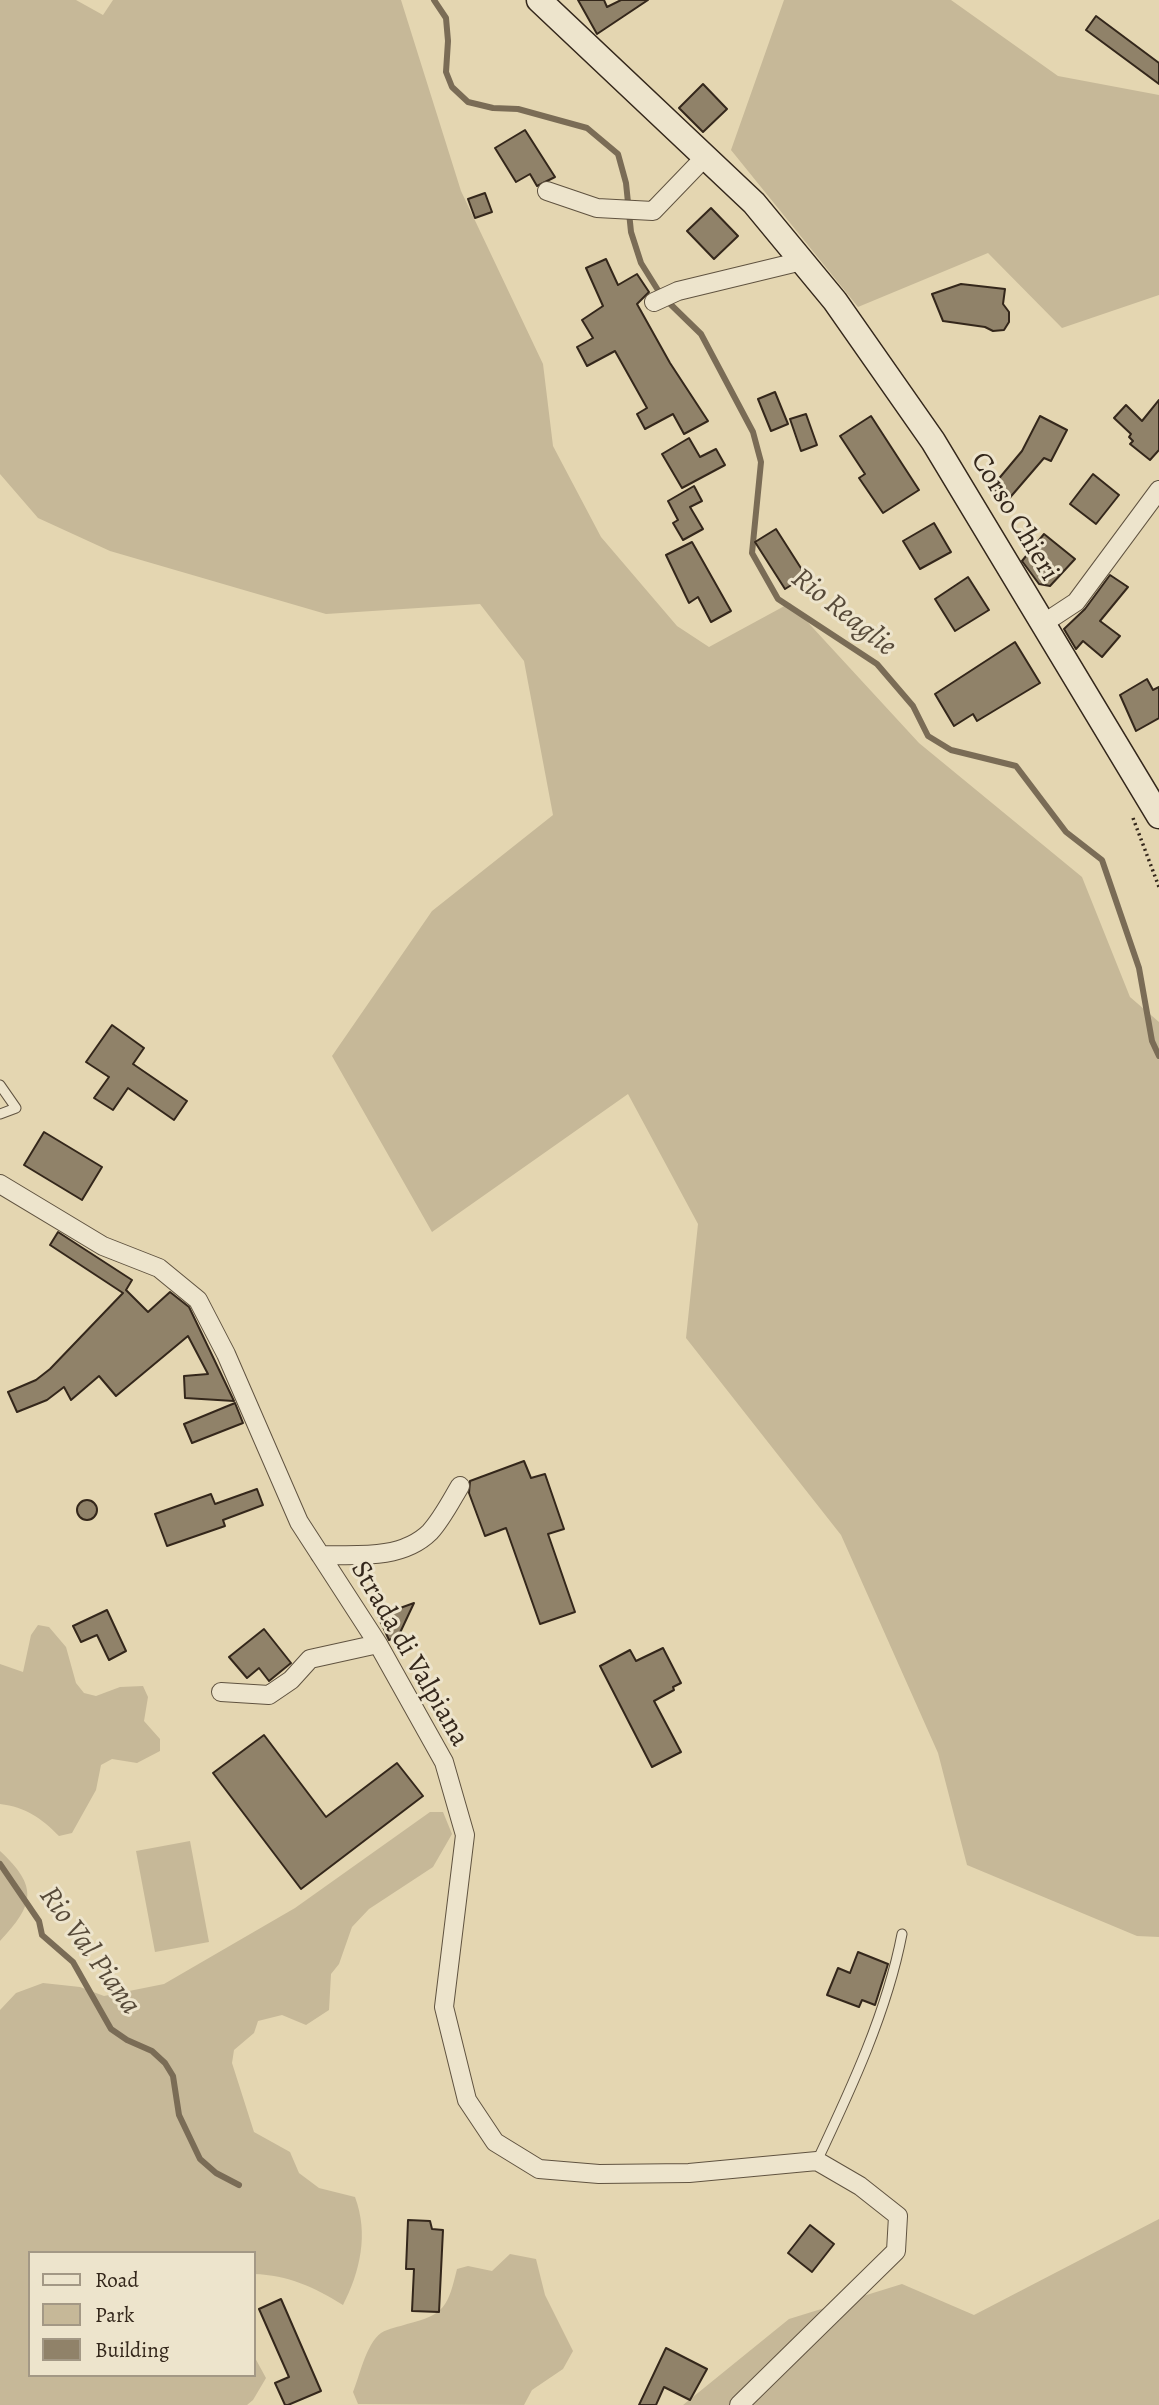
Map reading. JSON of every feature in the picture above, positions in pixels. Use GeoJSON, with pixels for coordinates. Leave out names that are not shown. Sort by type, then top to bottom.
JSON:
{"type":"FeatureCollection","features":[{"type":"Feature","properties":{"kind":"main road","name":"Corso Chieri"},"geometry":{"type":"LineString","coordinates":[[539,0],[754,203],[835,301],[933,440],[1159,816]]}},
{"type":"Feature","properties":{"kind":"street"},"geometry":{"type":"LineString","coordinates":[[547,191],[597,208],[644,213],[653,211],[705,157]]}},
{"type":"Feature","properties":{"kind":"street"},"geometry":{"type":"LineString","coordinates":[[654,302],[678,291],[802,261]]}},
{"type":"Feature","properties":{"kind":"street"},"geometry":{"type":"LineString","coordinates":[[1044,624],[1076,602],[1159,490]]}},
{"type":"Feature","properties":{"kind":"street","name":"Strada di Valpiana"},"geometry":{"type":"LineString","coordinates":[[0,1184],[103,1246],[159,1268],[198,1300],[226,1354],[299,1522],[377,1644],[444,1762],[465,1835],[444,2007],[467,2100],[495,2142],[539,2169],[599,2174],[689,2173],[817,2161]]}},
{"type":"Feature","properties":{"kind":"street"},"geometry":{"type":"LineString","coordinates":[[320,1555],[366,1556],[399,1550],[429,1533],[460,1486]]}},
{"type":"Feature","properties":{"kind":"street"},"geometry":{"type":"LineString","coordinates":[[221,1692],[270,1695],[291,1680],[310,1659],[377,1644]]}},
{"type":"Feature","properties":{"kind":"street"},"geometry":{"type":"LineString","coordinates":[[739,2405],[896,2251],[898,2216],[860,2186],[817,2161]]}},
{"type":"Feature","properties":{"kind":"lane"},"geometry":{"type":"LineString","coordinates":[[0,1085],[16,1108],[0,1114]]}},
{"type":"Feature","properties":{"kind":"lane"},"geometry":{"type":"LineString","coordinates":[[817,2161],[851,2090],[897,1959],[902,1934]]}},
{"type":"Feature","properties":{"kind":"path"},"geometry":{"type":"LineString","coordinates":[[1132,815],[1159,887]]}},
{"type":"Feature","properties":{"kind":"green space"},"geometry":{"type":"Polygon","coordinates":[[[0,0],[76,0],[103,15],[113,0],[401,0],[461,191],[543,364],[553,446],[601,537],[677,626],[709,647],[790,603],[919,743],[1082,877],[1130,997],[1159,1022],[1159,1937],[1137,1936],[967,1865],[938,1753],[841,1535],[686,1338],[698,1224],[628,1094],[432,1232],[332,1056],[432,911],[553,815],[524,661],[480,604],[326,614],[110,551],[38,518],[0,474],[0,0]]]}},
{"type":"Feature","properties":{"kind":"green space"},"geometry":{"type":"Polygon","coordinates":[[[784,0],[951,0],[1058,76],[1159,95],[1159,295],[1062,328],[988,253],[858,307],[731,150],[784,0]]]}},
{"type":"Feature","properties":{"kind":"green space"},"geometry":{"type":"Polygon","coordinates":[[[38,1625],[49,1627],[66,1647],[76,1683],[84,1693],[96,1696],[120,1687],[143,1686],[148,1697],[144,1721],[160,1739],[160,1751],[137,1763],[112,1759],[101,1765],[96,1790],[72,1833],[59,1836],[32,1814],[0,1804],[0,1664],[23,1672],[31,1635],[38,1625]]]}},
{"type":"Feature","properties":{"kind":"green space"},"geometry":{"type":"Polygon","coordinates":[[[430,1812],[443,1812],[452,1834],[433,1867],[369,1909],[352,1927],[339,1964],[331,1974],[329,2010],[306,2025],[282,2015],[258,2021],[254,2033],[234,2050],[232,2063],[254,2132],[290,2152],[299,2173],[319,2188],[355,2197],[361,2225],[361,2252],[343,2305],[300,2283],[256,2274],[256,2251],[28,2251],[28,2377],[256,2377],[256,2360],[266,2378],[247,2405],[0,2405],[0,2010],[16,1993],[43,1983],[80,1987],[104,1996],[164,1984],[295,1908],[430,1812]]]}},
{"type":"Feature","properties":{"kind":"green space"},"geometry":{"type":"Polygon","coordinates":[[[190,1841],[209,1942],[155,1952],[136,1851],[190,1841]]]}},
{"type":"Feature","properties":{"kind":"green space"},"geometry":{"type":"Polygon","coordinates":[[[0,1851],[21,1875],[27,1896],[20,1917],[0,1941],[0,1851]]]}},
{"type":"Feature","properties":{"kind":"green space"},"geometry":{"type":"Polygon","coordinates":[[[1159,2219],[1159,2405],[683,2405],[789,2319],[902,2284],[974,2315],[1159,2219]]]}},
{"type":"Feature","properties":{"kind":"green space"},"geometry":{"type":"Polygon","coordinates":[[[510,2254],[536,2259],[545,2295],[573,2351],[563,2369],[532,2390],[524,2405],[358,2404],[353,2392],[367,2352],[381,2333],[430,2317],[443,2307],[451,2292],[457,2269],[468,2266],[492,2271],[510,2254]]]}},
{"type":"Feature","properties":{"kind":"building"},"geometry":{"type":"Polygon","coordinates":[[[578,0],[604,0],[607,7],[621,0],[648,0],[597,34],[578,0]]]}},
{"type":"Feature","properties":{"kind":"building"},"geometry":{"type":"Polygon","coordinates":[[[1096,16],[1159,63],[1159,84],[1086,30],[1096,16]]]}},
{"type":"Feature","properties":{"kind":"building"},"geometry":{"type":"Polygon","coordinates":[[[703,84],[727,109],[703,132],[679,108],[703,84]]]}},
{"type":"Feature","properties":{"kind":"building"},"geometry":{"type":"Polygon","coordinates":[[[525,130],[555,177],[537,186],[530,174],[516,182],[495,148],[525,130]]]}},
{"type":"Feature","properties":{"kind":"building"},"geometry":{"type":"Polygon","coordinates":[[[485,193],[492,212],[475,218],[468,199],[485,193]]]}},
{"type":"Feature","properties":{"kind":"building"},"geometry":{"type":"Polygon","coordinates":[[[711,208],[738,236],[714,259],[687,231],[711,208]]]}},
{"type":"Feature","properties":{"kind":"building"},"geometry":{"type":"Polygon","coordinates":[[[606,259],[618,285],[637,274],[649,292],[637,304],[670,363],[708,421],[684,434],[673,414],[645,429],[637,414],[647,408],[615,351],[587,366],[577,347],[593,338],[582,320],[603,306],[586,268],[606,259]]]}},
{"type":"Feature","properties":{"kind":"building"},"geometry":{"type":"Polygon","coordinates":[[[961,284],[1005,289],[1003,304],[1009,312],[1009,322],[1004,330],[993,331],[985,327],[943,321],[932,294],[961,284]]]}},
{"type":"Feature","properties":{"kind":"building"},"geometry":{"type":"Polygon","coordinates":[[[775,392],[788,424],[771,431],[758,399],[775,392]]]}},
{"type":"Feature","properties":{"kind":"building"},"geometry":{"type":"Polygon","coordinates":[[[1159,400],[1159,450],[1150,460],[1130,444],[1133,441],[1129,437],[1131,434],[1114,418],[1126,405],[1142,421],[1159,400]]]}},
{"type":"Feature","properties":{"kind":"building"},"geometry":{"type":"Polygon","coordinates":[[[806,414],[817,445],[801,451],[790,419],[806,414]]]}},
{"type":"Feature","properties":{"kind":"building"},"geometry":{"type":"Polygon","coordinates":[[[871,416],[919,490],[883,513],[859,478],[865,474],[840,436],[871,416]]]}},
{"type":"Feature","properties":{"kind":"building"},"geometry":{"type":"Polygon","coordinates":[[[1040,416],[1067,430],[1051,461],[1044,458],[1007,501],[991,488],[1022,451],[1040,416]]]}},
{"type":"Feature","properties":{"kind":"building"},"geometry":{"type":"Polygon","coordinates":[[[689,438],[700,457],[716,449],[725,465],[682,488],[662,454],[689,438]]]}},
{"type":"Feature","properties":{"kind":"building"},"geometry":{"type":"Polygon","coordinates":[[[1093,474],[1119,495],[1096,524],[1070,504],[1093,474]]]}},
{"type":"Feature","properties":{"kind":"building"},"geometry":{"type":"Polygon","coordinates":[[[694,486],[702,501],[690,507],[703,529],[683,540],[673,523],[678,520],[668,501],[694,486]]]}},
{"type":"Feature","properties":{"kind":"building"},"geometry":{"type":"Polygon","coordinates":[[[934,523],[951,552],[920,569],[903,541],[934,523]]]}},
{"type":"Feature","properties":{"kind":"building"},"geometry":{"type":"Polygon","coordinates":[[[776,529],[806,576],[785,589],[755,542],[776,529]]]}},
{"type":"Feature","properties":{"kind":"building"},"geometry":{"type":"Polygon","coordinates":[[[1044,534],[1075,559],[1050,586],[1039,584],[1022,561],[1044,534]]]}},
{"type":"Feature","properties":{"kind":"building"},"geometry":{"type":"Polygon","coordinates":[[[692,542],[731,611],[711,622],[698,597],[689,603],[666,555],[692,542]]]}},
{"type":"Feature","properties":{"kind":"building"},"geometry":{"type":"Polygon","coordinates":[[[1110,575],[1128,587],[1100,621],[1120,636],[1102,657],[1083,641],[1076,649],[1064,629],[1085,609],[1110,575]]]}},
{"type":"Feature","properties":{"kind":"building"},"geometry":{"type":"Polygon","coordinates":[[[968,577],[989,610],[955,631],[935,599],[968,577]]]}},
{"type":"Feature","properties":{"kind":"building"},"geometry":{"type":"Polygon","coordinates":[[[1015,642],[1040,683],[977,721],[973,714],[954,726],[935,694],[1015,642]]]}},
{"type":"Feature","properties":{"kind":"building"},"geometry":{"type":"Polygon","coordinates":[[[1147,679],[1153,690],[1159,687],[1159,718],[1136,731],[1120,695],[1147,679]]]}},
{"type":"Feature","properties":{"kind":"building"},"geometry":{"type":"Polygon","coordinates":[[[112,1025],[144,1048],[133,1064],[187,1101],[174,1120],[128,1088],[113,1110],[94,1098],[109,1077],[86,1062],[112,1025]]]}},
{"type":"Feature","properties":{"kind":"building"},"geometry":{"type":"Polygon","coordinates":[[[44,1132],[102,1167],[82,1200],[24,1165],[44,1132]]]}},
{"type":"Feature","properties":{"kind":"building"},"geometry":{"type":"Polygon","coordinates":[[[58,1232],[132,1280],[126,1290],[148,1312],[170,1292],[189,1307],[234,1401],[185,1398],[184,1376],[208,1374],[188,1336],[116,1396],[99,1376],[71,1400],[64,1387],[47,1400],[17,1412],[8,1392],[36,1380],[50,1369],[123,1293],[50,1245],[58,1232]]]}},
{"type":"Feature","properties":{"kind":"building"},"geometry":{"type":"Polygon","coordinates":[[[235,1403],[243,1423],[192,1443],[184,1424],[235,1403]]]}},
{"type":"Feature","properties":{"kind":"building"},"geometry":{"type":"Polygon","coordinates":[[[524,1461],[531,1478],[545,1474],[564,1529],[548,1534],[575,1612],[540,1624],[506,1528],[485,1536],[469,1493],[470,1481],[524,1461]]]}},
{"type":"Feature","properties":{"kind":"building"},"geometry":{"type":"Polygon","coordinates":[[[257,1489],[263,1505],[223,1520],[225,1526],[167,1546],[155,1514],[211,1494],[215,1504],[257,1489]]]}},
{"type":"Feature","properties":{"kind":"building"},"geometry":{"type":"Polygon","coordinates":[[[87,1500],[94,1503],[97,1510],[94,1517],[87,1520],[80,1517],[77,1510],[80,1503],[87,1500]]]}},
{"type":"Feature","properties":{"kind":"building"},"geometry":{"type":"Polygon","coordinates":[[[414,1603],[398,1637],[389,1640],[378,1616],[414,1603]]]}},
{"type":"Feature","properties":{"kind":"building"},"geometry":{"type":"Polygon","coordinates":[[[107,1610],[126,1651],[109,1660],[97,1635],[81,1642],[73,1626],[107,1610]]]}},
{"type":"Feature","properties":{"kind":"building"},"geometry":{"type":"Polygon","coordinates":[[[264,1629],[291,1663],[269,1681],[259,1668],[247,1678],[229,1657],[264,1629]]]}},
{"type":"Feature","properties":{"kind":"building"},"geometry":{"type":"Polygon","coordinates":[[[663,1648],[681,1683],[654,1701],[681,1752],[652,1767],[600,1666],[630,1650],[636,1661],[663,1648]]]}},
{"type":"Feature","properties":{"kind":"building"},"geometry":{"type":"Polygon","coordinates":[[[264,1735],[326,1817],[397,1763],[423,1796],[301,1889],[213,1773],[264,1735]]]}},
{"type":"Feature","properties":{"kind":"building"},"geometry":{"type":"Polygon","coordinates":[[[858,1952],[888,1964],[875,2005],[862,2000],[859,2007],[827,1995],[838,1968],[850,1973],[858,1952]]]}},
{"type":"Feature","properties":{"kind":"building"},"geometry":{"type":"Polygon","coordinates":[[[408,2220],[430,2221],[432,2229],[443,2230],[439,2312],[412,2311],[414,2269],[406,2269],[408,2220]]]}},
{"type":"Feature","properties":{"kind":"building"},"geometry":{"type":"Polygon","coordinates":[[[810,2225],[834,2244],[812,2272],[788,2253],[810,2225]]]}},
{"type":"Feature","properties":{"kind":"building"},"geometry":{"type":"Polygon","coordinates":[[[281,2299],[321,2391],[288,2405],[285,2405],[275,2383],[289,2377],[259,2309],[281,2299]]]}},
{"type":"Feature","properties":{"kind":"building"},"geometry":{"type":"Polygon","coordinates":[[[666,2348],[707,2369],[690,2400],[664,2387],[656,2405],[639,2405],[666,2348]]]}},
{"type":"Feature","properties":{"kind":"waterway","name":"Rio Reaglie"},"geometry":{"type":"LineString","coordinates":[[434,0],[446,18],[446,72],[452,87],[468,102],[493,108],[518,109],[587,128],[618,154],[626,183],[631,232],[641,263],[661,295],[701,334],[753,432],[761,462],[752,553],[778,599],[877,664],[913,706],[928,736],[951,750],[1016,766],[1066,832],[1102,860],[1139,968],[1152,1041],[1159,1056]]}},
{"type":"Feature","properties":{"kind":"waterway","name":"Rio Val Piana"},"geometry":{"type":"LineString","coordinates":[[0,1864],[39,1921],[42,1935],[73,1962],[111,2029],[127,2040],[152,2051],[165,2063],[173,2076],[179,2115],[200,2159],[216,2173],[239,2185]]}}]}
